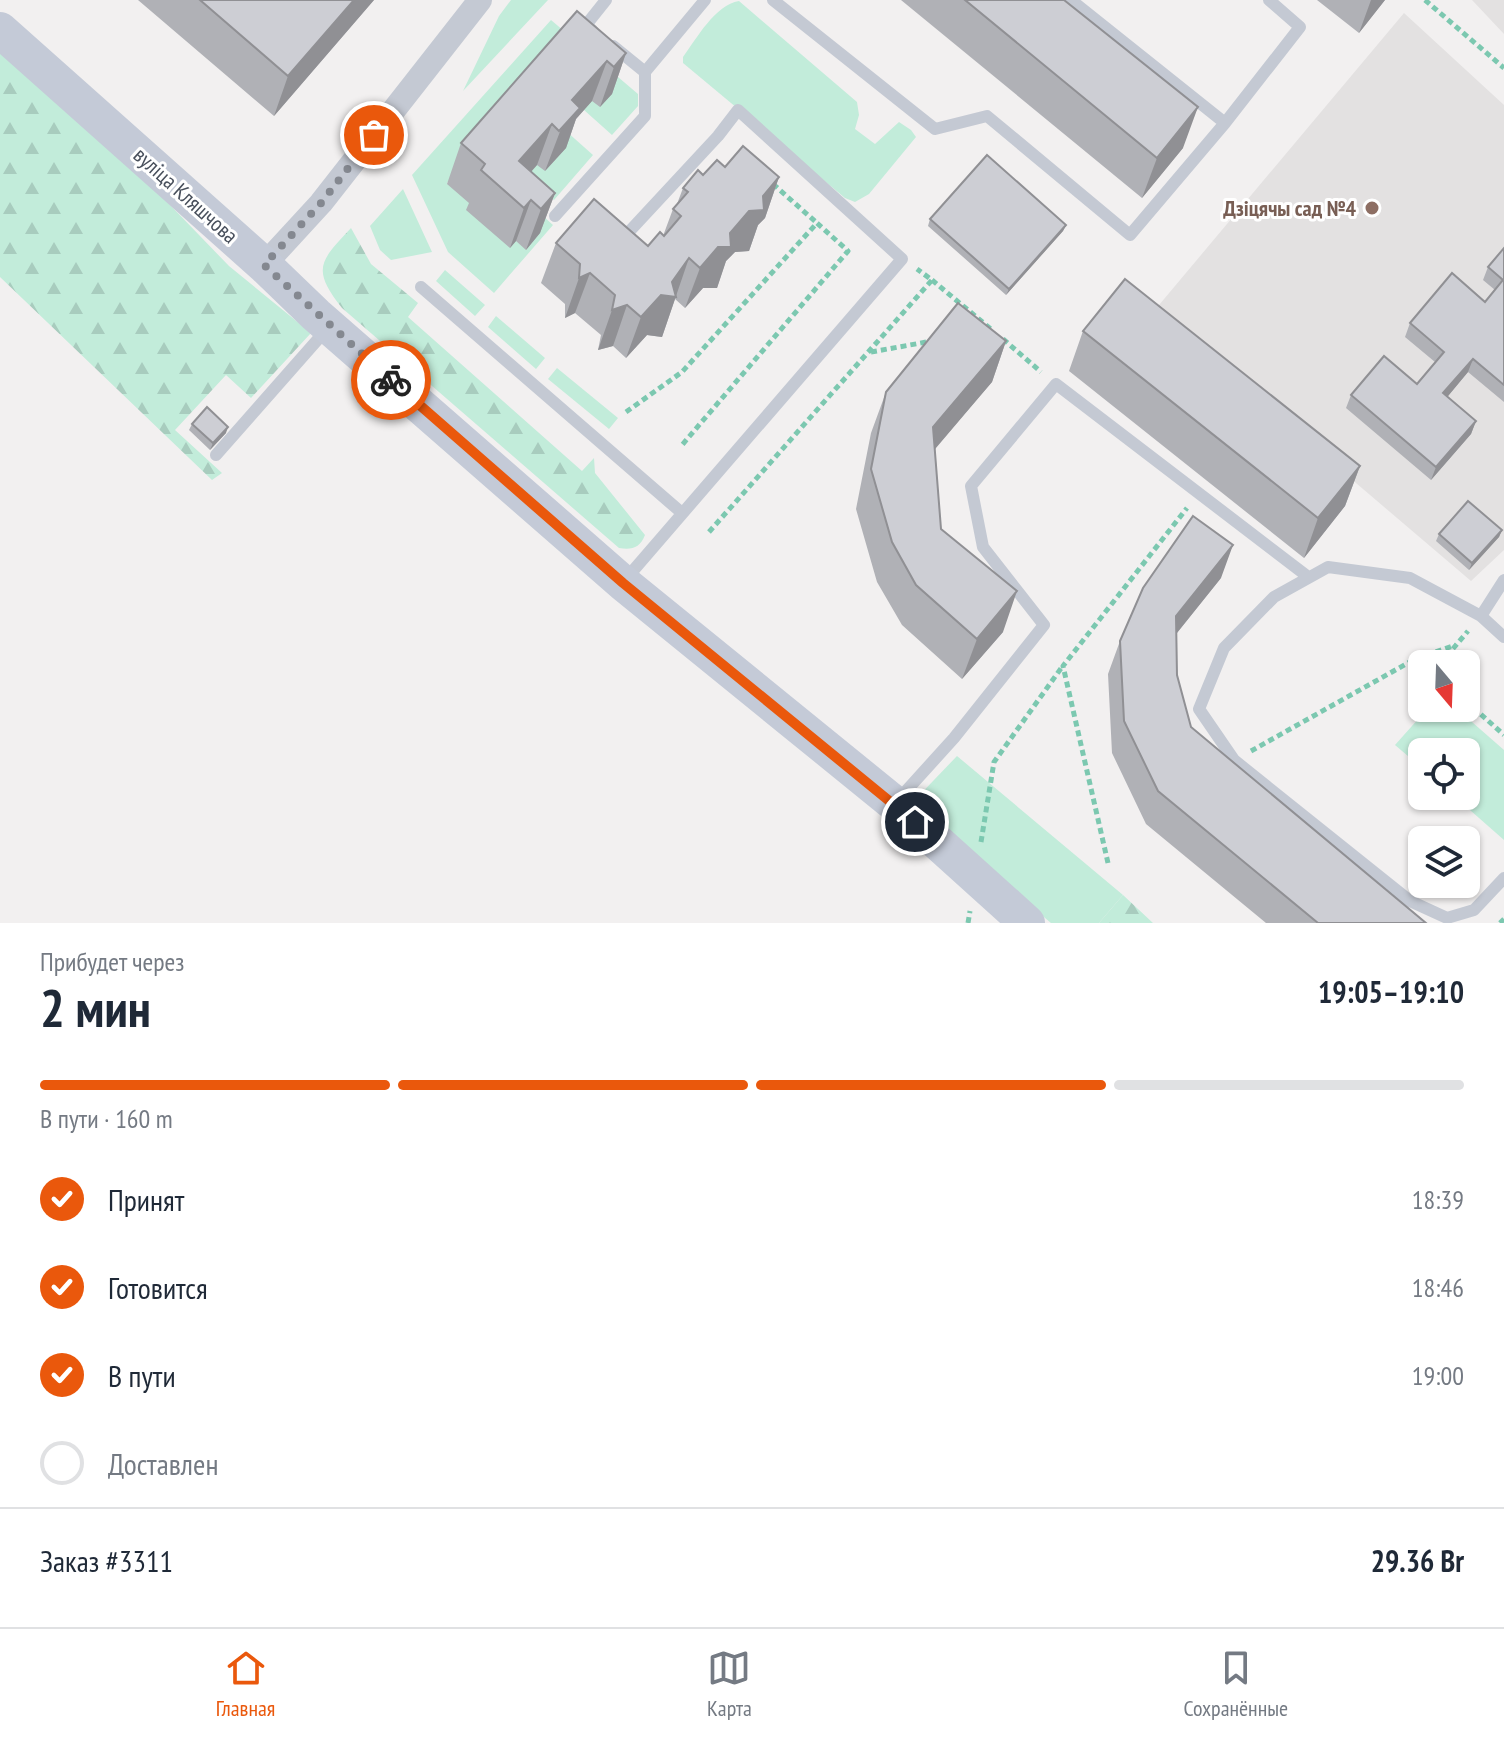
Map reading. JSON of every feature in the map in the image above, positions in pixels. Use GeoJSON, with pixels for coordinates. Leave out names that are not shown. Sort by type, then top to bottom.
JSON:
{"type":"FeatureCollection","features":[{"type":"Feature","properties":{"kind":"street"},"geometry":{"type":"LineString","coordinates":[[264,265],[321,203],[480,0]]}},
{"type":"Feature","properties":{"kind":"street","name":"вуліца Кляшчова"},"geometry":{"type":"LineString","coordinates":[[0,30],[330,327],[623,583],[895,804],[1027,923]]}},
{"type":"Feature","properties":{"kind":"lane"},"geometry":{"type":"LineString","coordinates":[[606,0],[586,25],[645,72]]}},
{"type":"Feature","properties":{"kind":"lane"},"geometry":{"type":"LineString","coordinates":[[555,216],[645,116],[645,72],[705,0]]}},
{"type":"Feature","properties":{"kind":"lane"},"geometry":{"type":"LineString","coordinates":[[773,0],[935,129],[987,116],[1130,235],[1225,123],[1300,27],[1269,0]]}},
{"type":"Feature","properties":{"kind":"lane"},"geometry":{"type":"LineString","coordinates":[[1071,0],[1225,123]]}},
{"type":"Feature","properties":{"kind":"lane"},"geometry":{"type":"LineString","coordinates":[[623,583],[902,259],[738,110],[718,136],[626,235]]}},
{"type":"Feature","properties":{"kind":"lane"},"geometry":{"type":"LineString","coordinates":[[421,287],[682,513]]}},
{"type":"Feature","properties":{"kind":"lane"},"geometry":{"type":"LineString","coordinates":[[216,455],[330,327]]}},
{"type":"Feature","properties":{"kind":"lane"},"geometry":{"type":"LineString","coordinates":[[895,804],[954,738],[1044,625],[983,547],[971,486],[1056,384],[1307,576]]}},
{"type":"Feature","properties":{"kind":"lane"},"geometry":{"type":"LineString","coordinates":[[1504,637],[1481,616],[1410,578],[1328,567],[1274,597],[1224,648],[1199,709],[1234,760],[1410,901],[1447,918],[1474,910],[1504,878]]}},
{"type":"Feature","properties":{"kind":"lane"},"geometry":{"type":"LineString","coordinates":[[1481,616],[1504,580]]}},
{"type":"Feature","properties":{"kind":"path"},"geometry":{"type":"LineString","coordinates":[[1425,0],[1504,68]]}},
{"type":"Feature","properties":{"kind":"path"},"geometry":{"type":"LineString","coordinates":[[682,445],[848,251],[762,175]]}},
{"type":"Feature","properties":{"kind":"path"},"geometry":{"type":"LineString","coordinates":[[626,412],[682,372],[817,223]]}},
{"type":"Feature","properties":{"kind":"path"},"geometry":{"type":"LineString","coordinates":[[902,259],[932,280],[1056,384]]}},
{"type":"Feature","properties":{"kind":"path"},"geometry":{"type":"LineString","coordinates":[[709,532],[932,280]]}},
{"type":"Feature","properties":{"kind":"path"},"geometry":{"type":"LineString","coordinates":[[976,333],[992,330]]}},
{"type":"Feature","properties":{"kind":"path"},"geometry":{"type":"LineString","coordinates":[[870,352],[946,338]]}},
{"type":"Feature","properties":{"kind":"path"},"geometry":{"type":"LineString","coordinates":[[968,923],[994,762],[1063,666],[1198,493]]}},
{"type":"Feature","properties":{"kind":"path"},"geometry":{"type":"LineString","coordinates":[[1452,650],[1481,616]]}},
{"type":"Feature","properties":{"kind":"path"},"geometry":{"type":"LineString","coordinates":[[1234,760],[1415,659],[1456,645]]}},
{"type":"Feature","properties":{"kind":"path"},"geometry":{"type":"LineString","coordinates":[[1063,666],[1108,863]]}},
{"type":"Feature","properties":{"kind":"path"},"geometry":{"type":"LineString","coordinates":[[1480,714],[1504,735]]}},
{"type":"Feature","properties":{"kind":"shaded area"},"geometry":{"type":"Polygon","coordinates":[[[1472,0],[1504,0],[1504,34],[1472,0]]]}},
{"type":"Feature","properties":{"kind":"shaded area","name":"Дзіцячы сад №4"},"geometry":{"type":"Polygon","coordinates":[[[1404,13],[1504,105],[1504,550],[1471,581],[1154,311],[1404,13]]]}},
{"type":"Feature","properties":{"kind":"green space"},"geometry":{"type":"Polygon","coordinates":[[[511,0],[548,0],[463,91],[499,16],[511,0]]]}},
{"type":"Feature","properties":{"kind":"green space"},"geometry":{"type":"Polygon","coordinates":[[[739,1],[857,102],[859,115],[855,129],[875,144],[899,122],[916,137],[869,194],[855,202],[845,198],[683,63],[683,57],[714,15],[739,1]]]}},
{"type":"Feature","properties":{"kind":"green space"},"geometry":{"type":"Polygon","coordinates":[[[551,20],[638,94],[638,106],[612,135],[584,110],[562,51],[447,183],[526,249],[514,190],[553,225],[494,293],[448,252],[412,175],[551,20]]]}},
{"type":"Feature","properties":{"kind":"green space"},"geometry":{"type":"Polygon","coordinates":[[[0,51],[144,178],[229,266],[311,333],[251,398],[226,375],[175,430],[222,473],[212,480],[0,277],[0,51]]]}},
{"type":"Feature","properties":{"kind":"green space"},"geometry":{"type":"Polygon","coordinates":[[[566,131],[593,155],[554,200],[526,177],[566,131]]]}},
{"type":"Feature","properties":{"kind":"green space"},"geometry":{"type":"Polygon","coordinates":[[[403,189],[432,252],[391,260],[380,250],[370,226],[403,189]]]}},
{"type":"Feature","properties":{"kind":"green space"},"geometry":{"type":"Polygon","coordinates":[[[351,228],[371,264],[418,303],[408,317],[582,471],[594,458],[595,473],[645,535],[638,545],[619,548],[342,308],[326,284],[323,266],[332,249],[351,228]]]}},
{"type":"Feature","properties":{"kind":"green space"},"geometry":{"type":"Polygon","coordinates":[[[445,270],[485,305],[475,316],[436,281],[445,270]]]}},
{"type":"Feature","properties":{"kind":"green space"},"geometry":{"type":"Polygon","coordinates":[[[496,316],[545,358],[536,369],[488,327],[496,316]]]}},
{"type":"Feature","properties":{"kind":"green space"},"geometry":{"type":"Polygon","coordinates":[[[557,368],[618,418],[609,429],[548,379],[557,368]]]}},
{"type":"Feature","properties":{"kind":"green space"},"geometry":{"type":"Polygon","coordinates":[[[1416,722],[1472,722],[1504,750],[1504,840],[1470,810],[1480,810],[1480,738],[1408,738],[1408,756],[1395,745],[1416,722]]]}},
{"type":"Feature","properties":{"kind":"green space"},"geometry":{"type":"Polygon","coordinates":[[[957,756],[1123,895],[1099,923],[1051,923],[910,805],[957,756]]]}},
{"type":"Feature","properties":{"kind":"green space"},"geometry":{"type":"Polygon","coordinates":[[[1123,895],[1153,923],[1099,923],[1123,895]]]}},
{"type":"Feature","properties":{"kind":"building"},"geometry":{"type":"Polygon","coordinates":[[[200,0],[354,0],[288,76],[200,0]]]}},
{"type":"Feature","properties":{"kind":"building"},"geometry":{"type":"Polygon","coordinates":[[[965,0],[1064,0],[1198,107],[1157,158],[965,0]]]}},
{"type":"Feature","properties":{"kind":"building"},"geometry":{"type":"Polygon","coordinates":[[[577,11],[626,53],[614,67],[607,61],[572,100],[580,108],[559,131],[552,124],[519,161],[555,193],[541,209],[531,200],[524,208],[481,170],[485,164],[461,143],[577,11]]]}},
{"type":"Feature","properties":{"kind":"building"},"geometry":{"type":"Polygon","coordinates":[[[743,146],[779,177],[763,196],[764,210],[749,211],[730,233],[731,247],[718,247],[700,268],[689,258],[672,282],[676,297],[661,295],[641,317],[627,305],[612,310],[615,295],[590,273],[579,278],[580,264],[556,243],[594,199],[648,246],[660,232],[664,236],[681,216],[673,209],[688,192],[683,188],[698,170],[703,175],[717,160],[725,167],[743,146]]]}},
{"type":"Feature","properties":{"kind":"building"},"geometry":{"type":"Polygon","coordinates":[[[987,155],[1066,225],[1009,289],[930,219],[987,155]]]}},
{"type":"Feature","properties":{"kind":"building"},"geometry":{"type":"Polygon","coordinates":[[[1504,248],[1504,385],[1473,359],[1443,393],[1476,421],[1436,467],[1351,395],[1384,356],[1417,384],[1444,352],[1410,323],[1452,273],[1485,302],[1503,280],[1488,267],[1504,248]]]}},
{"type":"Feature","properties":{"kind":"building"},"geometry":{"type":"Polygon","coordinates":[[[1125,279],[1360,466],[1318,518],[1083,331],[1125,279]]]}},
{"type":"Feature","properties":{"kind":"building"},"geometry":{"type":"Polygon","coordinates":[[[958,303],[1006,341],[933,427],[941,529],[1017,591],[977,639],[916,585],[892,542],[871,469],[886,392],[958,303]]]}},
{"type":"Feature","properties":{"kind":"building"},"geometry":{"type":"Polygon","coordinates":[[[207,407],[228,427],[213,443],[192,424],[207,407]]]}},
{"type":"Feature","properties":{"kind":"building"},"geometry":{"type":"Polygon","coordinates":[[[1468,501],[1502,530],[1472,563],[1439,534],[1468,501]]]}},
{"type":"Feature","properties":{"kind":"building"},"geometry":{"type":"Polygon","coordinates":[[[1193,516],[1233,545],[1176,616],[1177,675],[1191,727],[1426,923],[1318,923],[1158,791],[1124,721],[1120,641],[1143,588],[1193,516]]]}},
{"type":"Feature","properties":{"kind":"way so far"},"geometry":{"type":"LineString","coordinates":[[374,135],[321,203],[264,265],[391,380]]}},
{"type":"Feature","properties":{"kind":"place","name":"Дзіцячы сад №4"},"geometry":{"type":"Point","coordinates":[1372,208]}},
{"type":"Feature","properties":{"kind":"route"},"geometry":{"type":"LineString","coordinates":[[391,380],[623,583],[915,822]]}}]}
